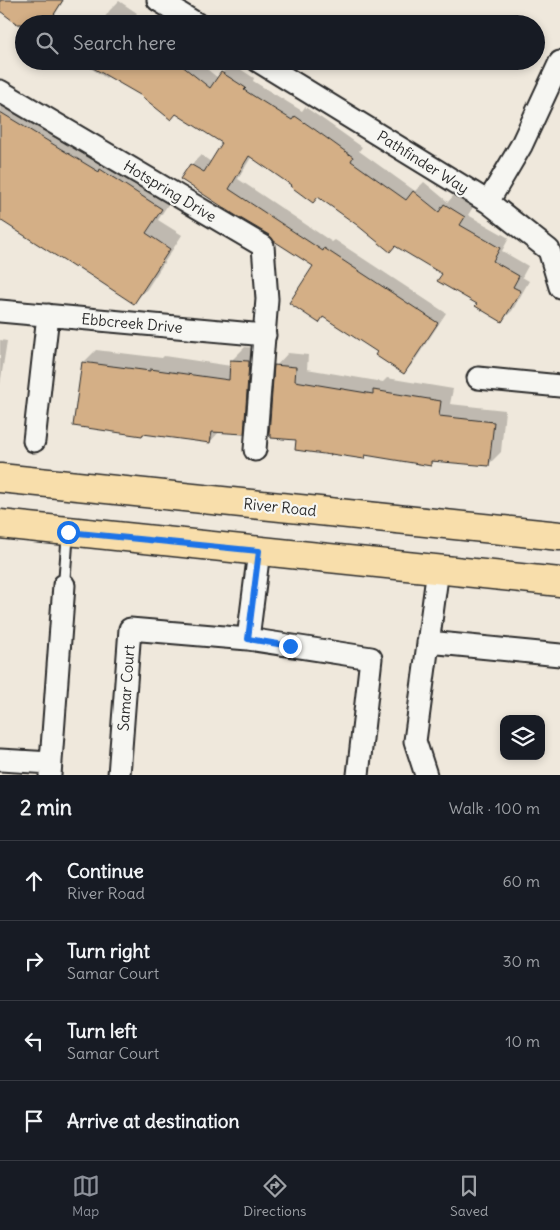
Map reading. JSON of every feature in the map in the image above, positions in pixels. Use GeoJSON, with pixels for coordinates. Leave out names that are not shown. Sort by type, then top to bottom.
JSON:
{"type":"FeatureCollection","features":[{"type":"Feature","properties":{"kind":"main road","name":"River Road"},"geometry":{"type":"LineString","coordinates":[[0,478],[560,536]]}},
{"type":"Feature","properties":{"kind":"main road"},"geometry":{"type":"LineString","coordinates":[[0,524],[560,582]]}},
{"type":"Feature","properties":{"kind":"street"},"geometry":{"type":"LineString","coordinates":[[158,0],[182,15]]}},
{"type":"Feature","properties":{"kind":"street"},"geometry":{"type":"LineString","coordinates":[[488,202],[521,146],[560,62]]}},
{"type":"Feature","properties":{"kind":"street","name":"Pathfinder Way"},"geometry":{"type":"LineString","coordinates":[[273,70],[488,202],[550,250],[560,287]]}},
{"type":"Feature","properties":{"kind":"street","name":"Hotspring Drive"},"geometry":{"type":"LineString","coordinates":[[0,91],[263,246],[267,299],[265,335]]}},
{"type":"Feature","properties":{"kind":"street","name":"Ebbcreek Drive"},"geometry":{"type":"LineString","coordinates":[[0,311],[265,335]]}},
{"type":"Feature","properties":{"kind":"street"},"geometry":{"type":"LineString","coordinates":[[34,441],[48,315]]}},
{"type":"Feature","properties":{"kind":"street"},"geometry":{"type":"LineString","coordinates":[[255,450],[265,335]]}},
{"type":"Feature","properties":{"kind":"street"},"geometry":{"type":"LineString","coordinates":[[478,378],[560,386]]}},
{"type":"Feature","properties":{"kind":"street"},"geometry":{"type":"LineString","coordinates":[[248,639],[259,551]]}},
{"type":"Feature","properties":{"kind":"street"},"geometry":{"type":"LineString","coordinates":[[426,775],[415,741],[438,569]]}},
{"type":"Feature","properties":{"kind":"street"},"geometry":{"type":"LineString","coordinates":[[0,760],[51,769],[64,585]]}},
{"type":"Feature","properties":{"kind":"street","name":"Samar Court"},"geometry":{"type":"LineString","coordinates":[[119,775],[130,629],[248,639],[371,658],[358,775]]}},
{"type":"Feature","properties":{"kind":"street"},"geometry":{"type":"LineString","coordinates":[[428,642],[560,655]]}},
{"type":"Feature","properties":{"kind":"lane"},"geometry":{"type":"LineString","coordinates":[[64,585],[68,532]]}},
{"type":"Feature","properties":{"kind":"building"},"geometry":{"type":"Polygon","coordinates":[[[0,0],[63,0],[54,15],[15,15],[15,22],[0,11],[0,0]]]}},
{"type":"Feature","properties":{"kind":"building"},"geometry":{"type":"Polygon","coordinates":[[[97,70],[187,70],[210,88],[221,72],[246,88],[244,90],[292,120],[295,116],[314,129],[353,157],[351,161],[406,200],[413,191],[439,212],[444,204],[465,217],[460,225],[500,248],[493,261],[519,276],[513,287],[521,291],[502,322],[475,306],[477,304],[437,281],[442,274],[395,246],[390,252],[318,197],[313,203],[249,156],[229,189],[323,251],[324,248],[438,323],[404,374],[375,355],[377,352],[323,317],[319,323],[289,303],[313,266],[274,241],[269,235],[180,179],[190,164],[204,172],[222,143],[176,114],[171,120],[140,95],[97,70]]]}},
{"type":"Feature","properties":{"kind":"building"},"geometry":{"type":"Polygon","coordinates":[[[0,112],[99,172],[100,169],[162,209],[146,233],[170,249],[134,304],[0,220],[0,112]]]}},
{"type":"Feature","properties":{"kind":"building"},"geometry":{"type":"Polygon","coordinates":[[[230,360],[249,361],[244,434],[212,432],[210,443],[73,426],[82,362],[229,380],[230,360]]]}},
{"type":"Feature","properties":{"kind":"building"},"geometry":{"type":"Polygon","coordinates":[[[274,365],[296,367],[295,381],[373,394],[373,390],[441,401],[439,416],[494,422],[489,466],[431,461],[431,466],[365,455],[364,459],[295,450],[296,440],[271,438],[271,435],[269,435],[274,365]]]}},
{"type":"Feature","properties":{"kind":"route"},"geometry":{"type":"LineString","coordinates":[[68,532],[259,551],[248,639],[290,646]]}}]}
